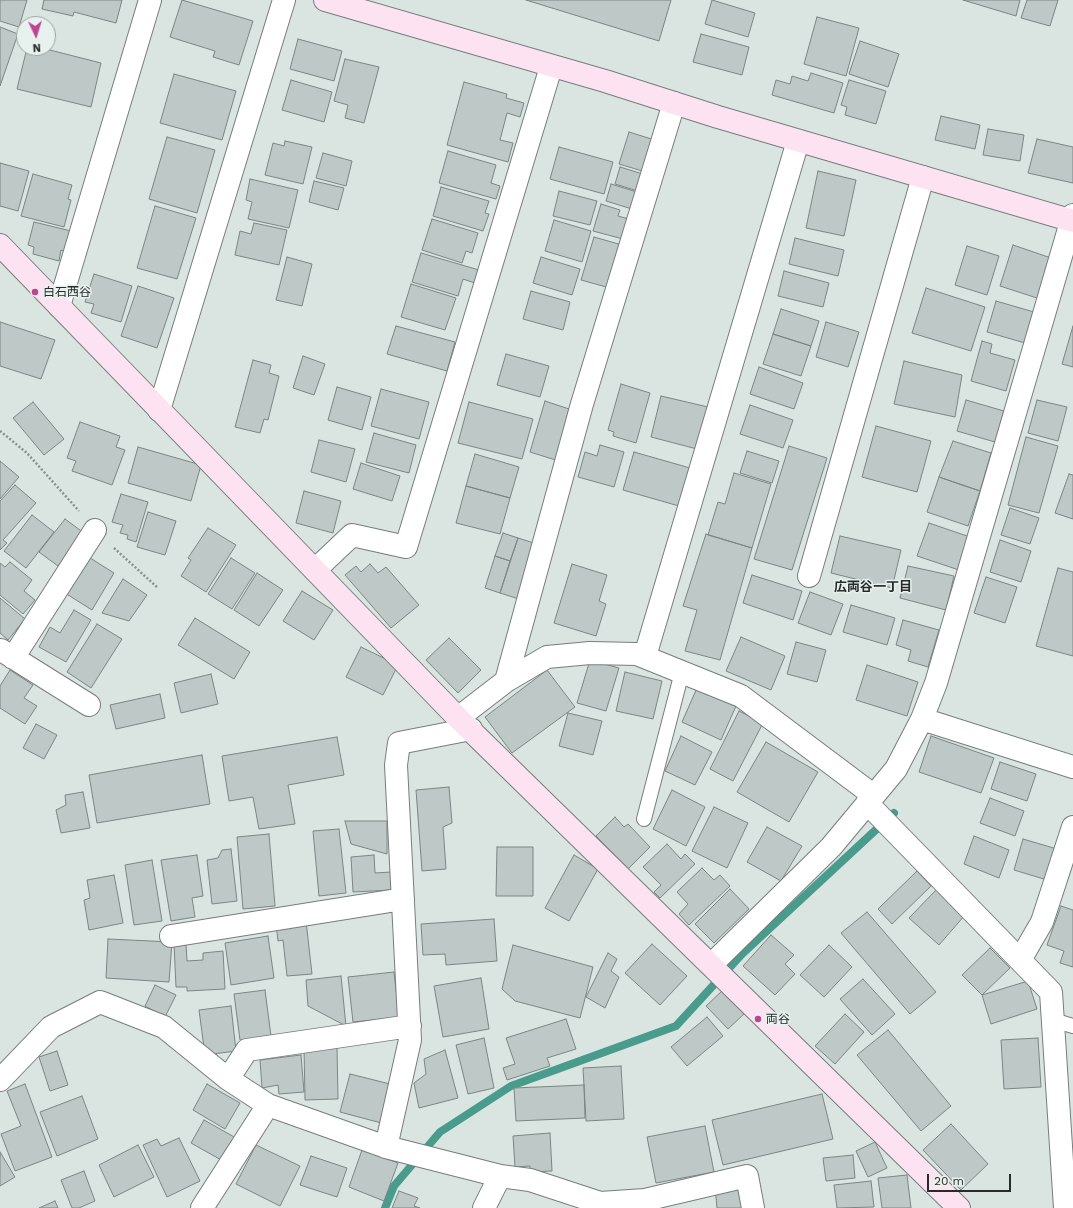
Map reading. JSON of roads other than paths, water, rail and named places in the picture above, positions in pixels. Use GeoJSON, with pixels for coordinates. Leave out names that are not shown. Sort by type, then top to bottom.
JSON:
{"type":"FeatureCollection","features":[{"type":"Feature","properties":{"kind":"street"},"geometry":{"type":"LineString","coordinates":[[59,306],[150,0]]}},
{"type":"Feature","properties":{"kind":"street"},"geometry":{"type":"LineString","coordinates":[[160,410],[284,0]]}},
{"type":"Feature","properties":{"kind":"street"},"geometry":{"type":"LineString","coordinates":[[325,0],[551,67],[605,81],[674,104],[922,177],[1072,219],[936,683],[922,719],[896,769],[831,847],[712,964]]}},
{"type":"Feature","properties":{"kind":"street"},"geometry":{"type":"LineString","coordinates":[[315,570],[352,535],[406,546],[551,67]]}},
{"type":"Feature","properties":{"kind":"street"},"geometry":{"type":"LineString","coordinates":[[506,681],[582,404],[674,104]]}},
{"type":"Feature","properties":{"kind":"street"},"geometry":{"type":"LineString","coordinates":[[645,656],[798,140]]}},
{"type":"Feature","properties":{"kind":"street"},"geometry":{"type":"LineString","coordinates":[[809,576],[922,177]]}},
{"type":"Feature","properties":{"kind":"street"},"geometry":{"type":"LineString","coordinates":[[0,245],[464,723],[960,1208]]}},
{"type":"Feature","properties":{"kind":"street"},"geometry":{"type":"LineString","coordinates":[[89,705],[6,654],[95,530]]}},
{"type":"Feature","properties":{"kind":"street"},"geometry":{"type":"LineString","coordinates":[[386,1147],[410,1040],[396,765],[399,743],[464,723],[506,681],[547,657],[590,653],[637,654],[741,696],[870,799],[1051,992],[1063,1023],[1065,1208]]}},
{"type":"Feature","properties":{"kind":"street"},"geometry":{"type":"LineString","coordinates":[[922,719],[1073,767]]}},
{"type":"Feature","properties":{"kind":"street"},"geometry":{"type":"LineString","coordinates":[[1020,960],[1042,922],[1073,827]]}},
{"type":"Feature","properties":{"kind":"street"},"geometry":{"type":"LineString","coordinates":[[171,936],[403,899]]}},
{"type":"Feature","properties":{"kind":"street"},"geometry":{"type":"LineString","coordinates":[[0,1080],[51,1027],[100,1002],[164,1027],[228,1079],[268,1105],[386,1147],[500,1176],[530,1180],[600,1203],[645,1200],[747,1176],[753,1208]]}},
{"type":"Feature","properties":{"kind":"street"},"geometry":{"type":"LineString","coordinates":[[228,1079],[247,1050],[410,1026]]}},
{"type":"Feature","properties":{"kind":"street"},"geometry":{"type":"LineString","coordinates":[[202,1208],[268,1105]]}},
{"type":"Feature","properties":{"kind":"street"},"geometry":{"type":"LineString","coordinates":[[484,1208],[500,1176]]}},
{"type":"Feature","properties":{"kind":"lane"},"geometry":{"type":"LineString","coordinates":[[644,819],[682,672]]}},
{"type":"Feature","properties":{"kind":"waterway"},"geometry":{"type":"LineString","coordinates":[[385,1208],[394,1186],[440,1132],[511,1086],[676,1026],[742,954],[894,813]]}},
{"type":"Feature","properties":{"kind":"place","name":"白石西谷"},"geometry":{"type":"Point","coordinates":[35,292]}},
{"type":"Feature","properties":{"kind":"place","name":"両谷"},"geometry":{"type":"Point","coordinates":[758,1019]}},
{"type":"Feature","properties":{"kind":"district","name":"広両谷一丁目"},"geometry":{"type":"Point","coordinates":[873,587]}}]}
